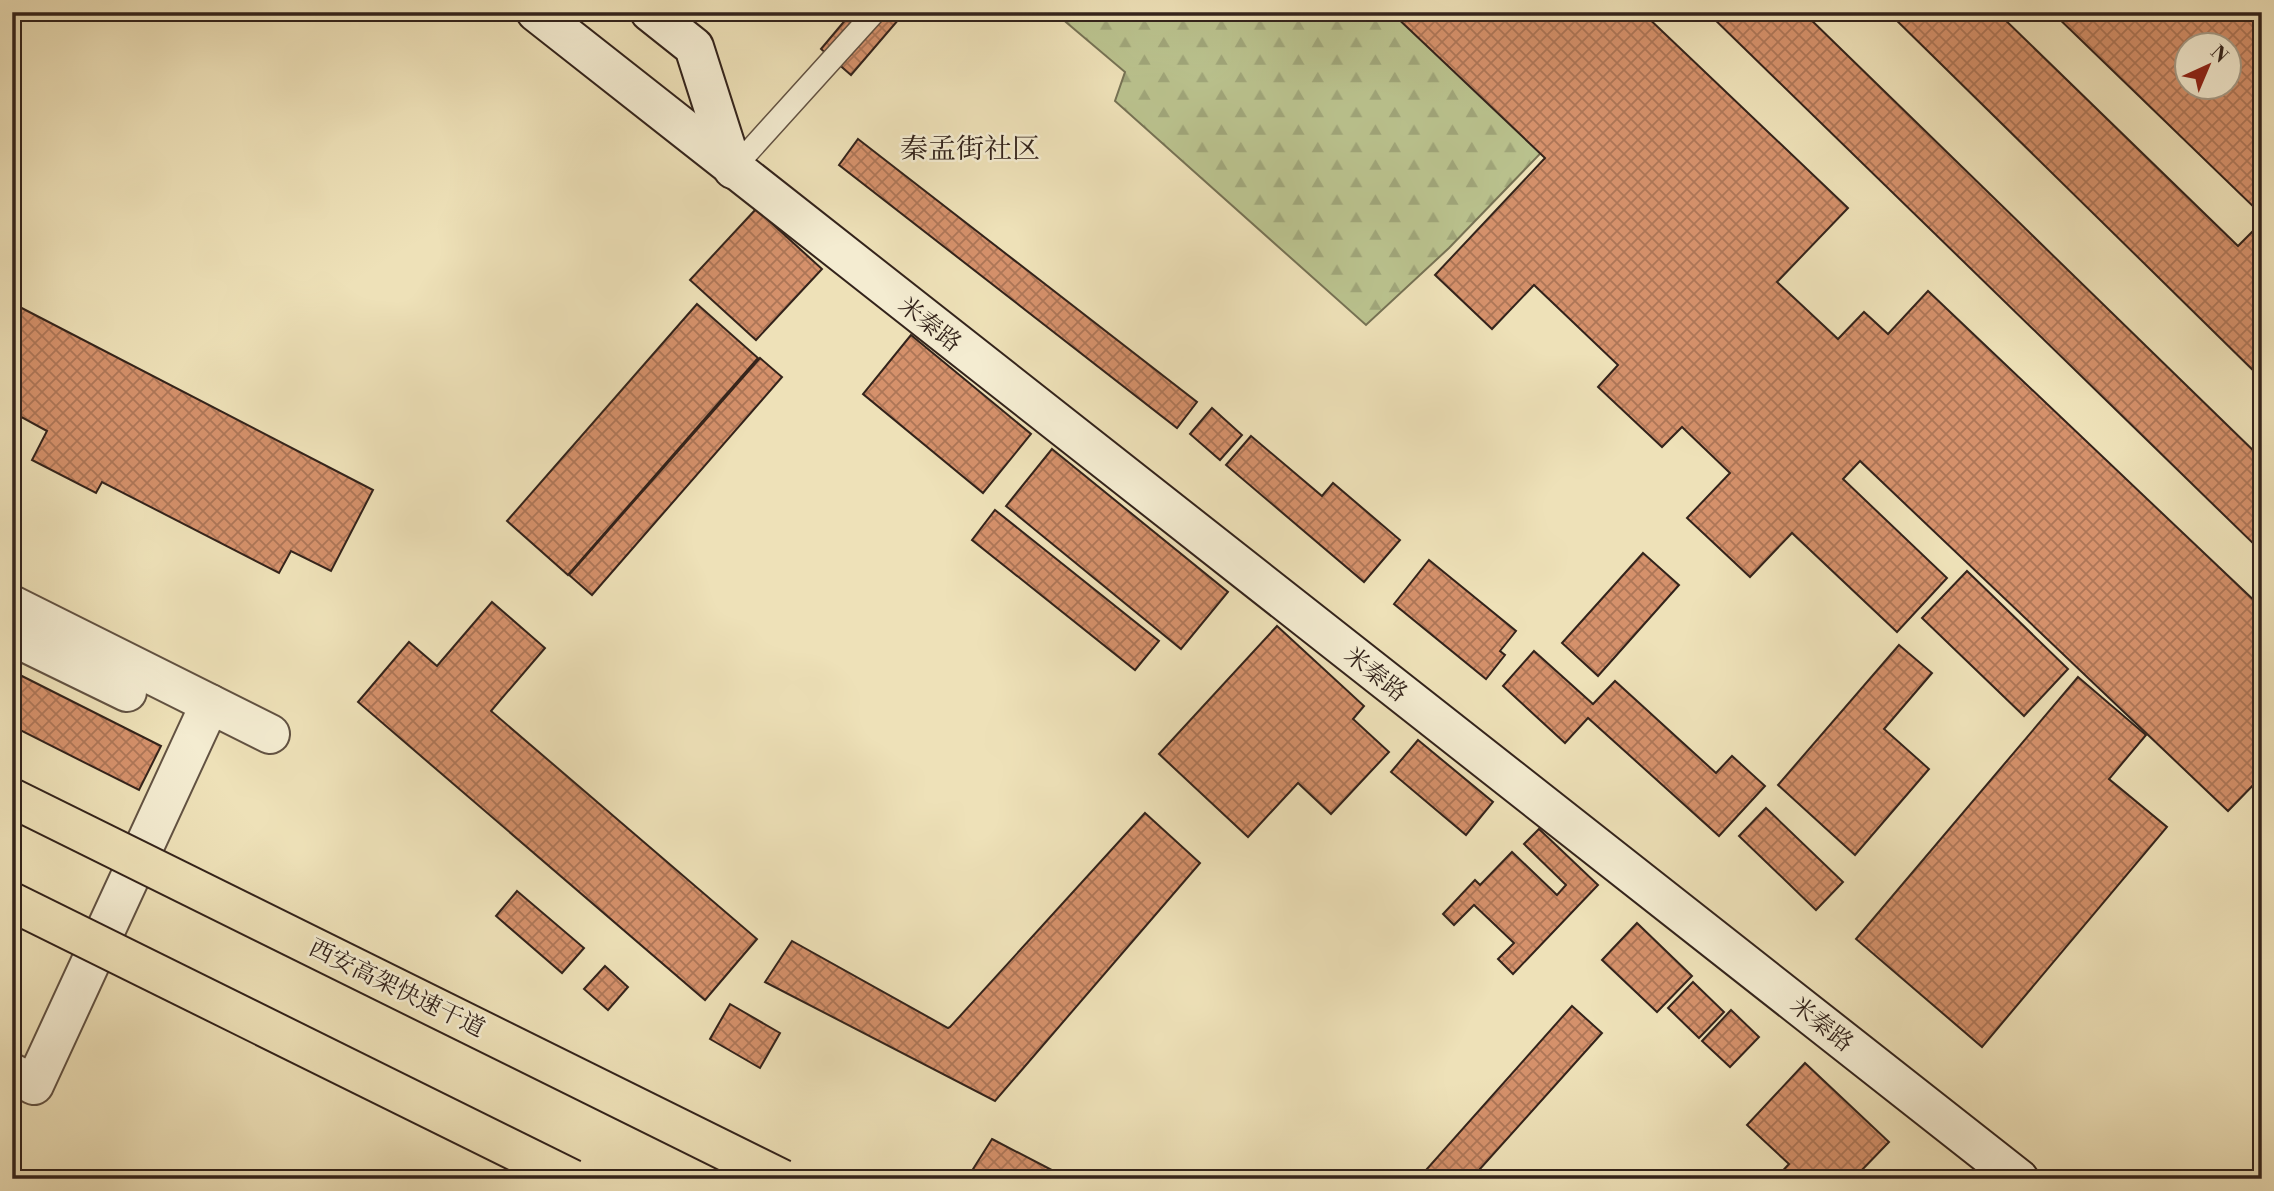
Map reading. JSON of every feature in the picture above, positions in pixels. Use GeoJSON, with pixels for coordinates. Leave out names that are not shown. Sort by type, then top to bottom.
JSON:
{"type":"FeatureCollection","features":[{"type":"Feature","properties":{"kind":"highway","name":"西安高架快速干道"},"geometry":{"type":"LineString","coordinates":[[12,798],[782,1179]]}},
{"type":"Feature","properties":{"kind":"highway"},"geometry":{"type":"LineString","coordinates":[[12,902],[572,1179]]}},
{"type":"Feature","properties":{"kind":"street","name":"米秦路"},"geometry":{"type":"LineString","coordinates":[[536,12],[2019,1179]]}},
{"type":"Feature","properties":{"kind":"street"},"geometry":{"type":"LineString","coordinates":[[650,12],[694,47],[733,169]]}},
{"type":"Feature","properties":{"kind":"street"},"geometry":{"type":"LineString","coordinates":[[12,605],[205,715],[264,744]]}},
{"type":"Feature","properties":{"kind":"street"},"geometry":{"type":"LineString","coordinates":[[12,636],[205,715]]}},
{"type":"Feature","properties":{"kind":"street"},"geometry":{"type":"LineString","coordinates":[[12,1073],[34,1085],[205,715]]}},
{"type":"Feature","properties":{"kind":"lane"},"geometry":{"type":"LineString","coordinates":[[733,169],[875,12]]}},
{"type":"Feature","properties":{"kind":"green space"},"geometry":{"type":"Polygon","coordinates":[[[1054,12],[1431,12],[1561,132],[1449,248],[1366,325],[1115,101],[1125,72],[1054,12]]]}},
{"type":"Feature","properties":{"kind":"building"},"geometry":{"type":"Polygon","coordinates":[[[852,12],[905,12],[851,75],[821,49],[852,12]]]}},
{"type":"Feature","properties":{"kind":"building"},"geometry":{"type":"Polygon","coordinates":[[[1391,12],[1642,12],[1848,208],[1777,282],[1838,339],[1864,312],[1888,334],[1928,291],[2262,608],[2262,776],[2228,811],[1860,461],[1843,479],[1947,578],[1897,632],[1792,533],[1750,577],[1687,518],[1730,473],[1682,427],[1662,447],[1598,387],[1618,365],[1534,285],[1492,329],[1435,275],[1545,158],[1391,12]]]}},
{"type":"Feature","properties":{"kind":"building"},"geometry":{"type":"Polygon","coordinates":[[[1707,12],[1803,12],[2262,459],[2262,552],[1707,12]]]}},
{"type":"Feature","properties":{"kind":"building"},"geometry":{"type":"Polygon","coordinates":[[[1888,12],[1997,12],[2238,246],[2262,222],[2262,379],[1888,12]]]}},
{"type":"Feature","properties":{"kind":"building"},"geometry":{"type":"Polygon","coordinates":[[[2052,12],[2262,12],[2262,215],[2052,12]]]}},
{"type":"Feature","properties":{"kind":"building"},"geometry":{"type":"Polygon","coordinates":[[[858,139],[1197,402],[1177,428],[839,165],[858,139]]]}},
{"type":"Feature","properties":{"kind":"building"},"geometry":{"type":"Polygon","coordinates":[[[756,209],[822,269],[756,340],[690,280],[756,209]]]}},
{"type":"Feature","properties":{"kind":"building"},"geometry":{"type":"Polygon","coordinates":[[[12,303],[373,490],[331,571],[291,551],[279,573],[102,482],[96,493],[32,460],[47,431],[12,412],[12,303]]]}},
{"type":"Feature","properties":{"kind":"building"},"geometry":{"type":"Polygon","coordinates":[[[697,304],[758,358],[568,575],[507,521],[697,304]]]}},
{"type":"Feature","properties":{"kind":"building"},"geometry":{"type":"Polygon","coordinates":[[[911,335],[1031,434],[983,493],[863,394],[911,335]]]}},
{"type":"Feature","properties":{"kind":"building"},"geometry":{"type":"Polygon","coordinates":[[[760,358],[782,377],[592,595],[569,575],[760,358]]]}},
{"type":"Feature","properties":{"kind":"building"},"geometry":{"type":"Polygon","coordinates":[[[1212,408],[1242,435],[1220,460],[1190,434],[1212,408]]]}},
{"type":"Feature","properties":{"kind":"building"},"geometry":{"type":"Polygon","coordinates":[[[1251,436],[1322,496],[1333,483],[1400,540],[1364,582],[1226,465],[1251,436]]]}},
{"type":"Feature","properties":{"kind":"building"},"geometry":{"type":"Polygon","coordinates":[[[1052,449],[1228,592],[1181,649],[1006,506],[1052,449]]]}},
{"type":"Feature","properties":{"kind":"building"},"geometry":{"type":"Polygon","coordinates":[[[995,510],[1159,641],[1135,670],[972,540],[995,510]]]}},
{"type":"Feature","properties":{"kind":"building"},"geometry":{"type":"Polygon","coordinates":[[[1643,553],[1679,585],[1598,676],[1562,643],[1643,553]]]}},
{"type":"Feature","properties":{"kind":"building"},"geometry":{"type":"Polygon","coordinates":[[[1429,560],[1516,631],[1500,651],[1505,655],[1486,679],[1394,604],[1429,560]]]}},
{"type":"Feature","properties":{"kind":"building"},"geometry":{"type":"Polygon","coordinates":[[[1967,571],[2068,669],[2024,716],[1922,618],[1967,571]]]}},
{"type":"Feature","properties":{"kind":"building"},"geometry":{"type":"Polygon","coordinates":[[[492,602],[545,648],[491,711],[757,939],[705,1000],[358,702],[409,642],[437,666],[492,602]]]}},
{"type":"Feature","properties":{"kind":"building"},"geometry":{"type":"Polygon","coordinates":[[[1277,626],[1364,706],[1353,719],[1389,752],[1331,814],[1298,783],[1248,837],[1159,754],[1277,626]]]}},
{"type":"Feature","properties":{"kind":"building"},"geometry":{"type":"Polygon","coordinates":[[[1899,645],[1932,673],[1884,729],[1929,769],[1855,855],[1778,785],[1899,645]]]}},
{"type":"Feature","properties":{"kind":"building"},"geometry":{"type":"Polygon","coordinates":[[[1534,651],[1593,704],[1615,681],[1716,773],[1732,756],[1765,786],[1719,836],[1588,718],[1565,743],[1503,686],[1534,651]]]}},
{"type":"Feature","properties":{"kind":"building"},"geometry":{"type":"Polygon","coordinates":[[[12,671],[161,746],[139,790],[12,726],[12,671]]]}},
{"type":"Feature","properties":{"kind":"building"},"geometry":{"type":"Polygon","coordinates":[[[2078,677],[2146,735],[2109,779],[2167,827],[1982,1047],[1856,939],[2078,677]]]}},
{"type":"Feature","properties":{"kind":"building"},"geometry":{"type":"Polygon","coordinates":[[[1418,740],[1493,802],[1466,835],[1391,772],[1418,740]]]}},
{"type":"Feature","properties":{"kind":"building"},"geometry":{"type":"Polygon","coordinates":[[[1766,808],[1843,882],[1816,910],[1739,836],[1766,808]]]}},
{"type":"Feature","properties":{"kind":"building"},"geometry":{"type":"Polygon","coordinates":[[[1145,813],[1200,863],[995,1101],[765,982],[792,941],[948,1028],[1145,813]]]}},
{"type":"Feature","properties":{"kind":"building"},"geometry":{"type":"Polygon","coordinates":[[[1539,829],[1598,885],[1513,974],[1498,959],[1514,943],[1474,905],[1454,925],[1443,914],[1475,880],[1480,885],[1512,852],[1557,895],[1566,885],[1524,844],[1539,829]]]}},
{"type":"Feature","properties":{"kind":"building"},"geometry":{"type":"Polygon","coordinates":[[[517,891],[584,948],[562,973],[496,916],[517,891]]]}},
{"type":"Feature","properties":{"kind":"building"},"geometry":{"type":"Polygon","coordinates":[[[1637,923],[1692,976],[1657,1012],[1602,960],[1637,923]]]}},
{"type":"Feature","properties":{"kind":"building"},"geometry":{"type":"Polygon","coordinates":[[[605,966],[628,987],[608,1010],[584,989],[605,966]]]}},
{"type":"Feature","properties":{"kind":"building"},"geometry":{"type":"Polygon","coordinates":[[[1693,982],[1724,1012],[1699,1038],[1668,1008],[1693,982]]]}},
{"type":"Feature","properties":{"kind":"building"},"geometry":{"type":"Polygon","coordinates":[[[730,1004],[780,1033],[760,1068],[710,1039],[730,1004]]]}},
{"type":"Feature","properties":{"kind":"building"},"geometry":{"type":"Polygon","coordinates":[[[1572,1006],[1602,1033],[1471,1179],[1418,1179],[1572,1006]]]}},
{"type":"Feature","properties":{"kind":"building"},"geometry":{"type":"Polygon","coordinates":[[[1731,1010],[1759,1037],[1730,1067],[1702,1041],[1731,1010]]]}},
{"type":"Feature","properties":{"kind":"building"},"geometry":{"type":"Polygon","coordinates":[[[1805,1063],[1889,1142],[1859,1173],[1866,1179],[1775,1179],[1789,1164],[1747,1125],[1805,1063]]]}},
{"type":"Feature","properties":{"kind":"building"},"geometry":{"type":"Polygon","coordinates":[[[992,1139],[1069,1179],[992,1179],[973,1169],[992,1139]]]}},
{"type":"Feature","properties":{"kind":"district","name":"秦孟街社区"},"geometry":{"type":"Point","coordinates":[970,148]}}]}
